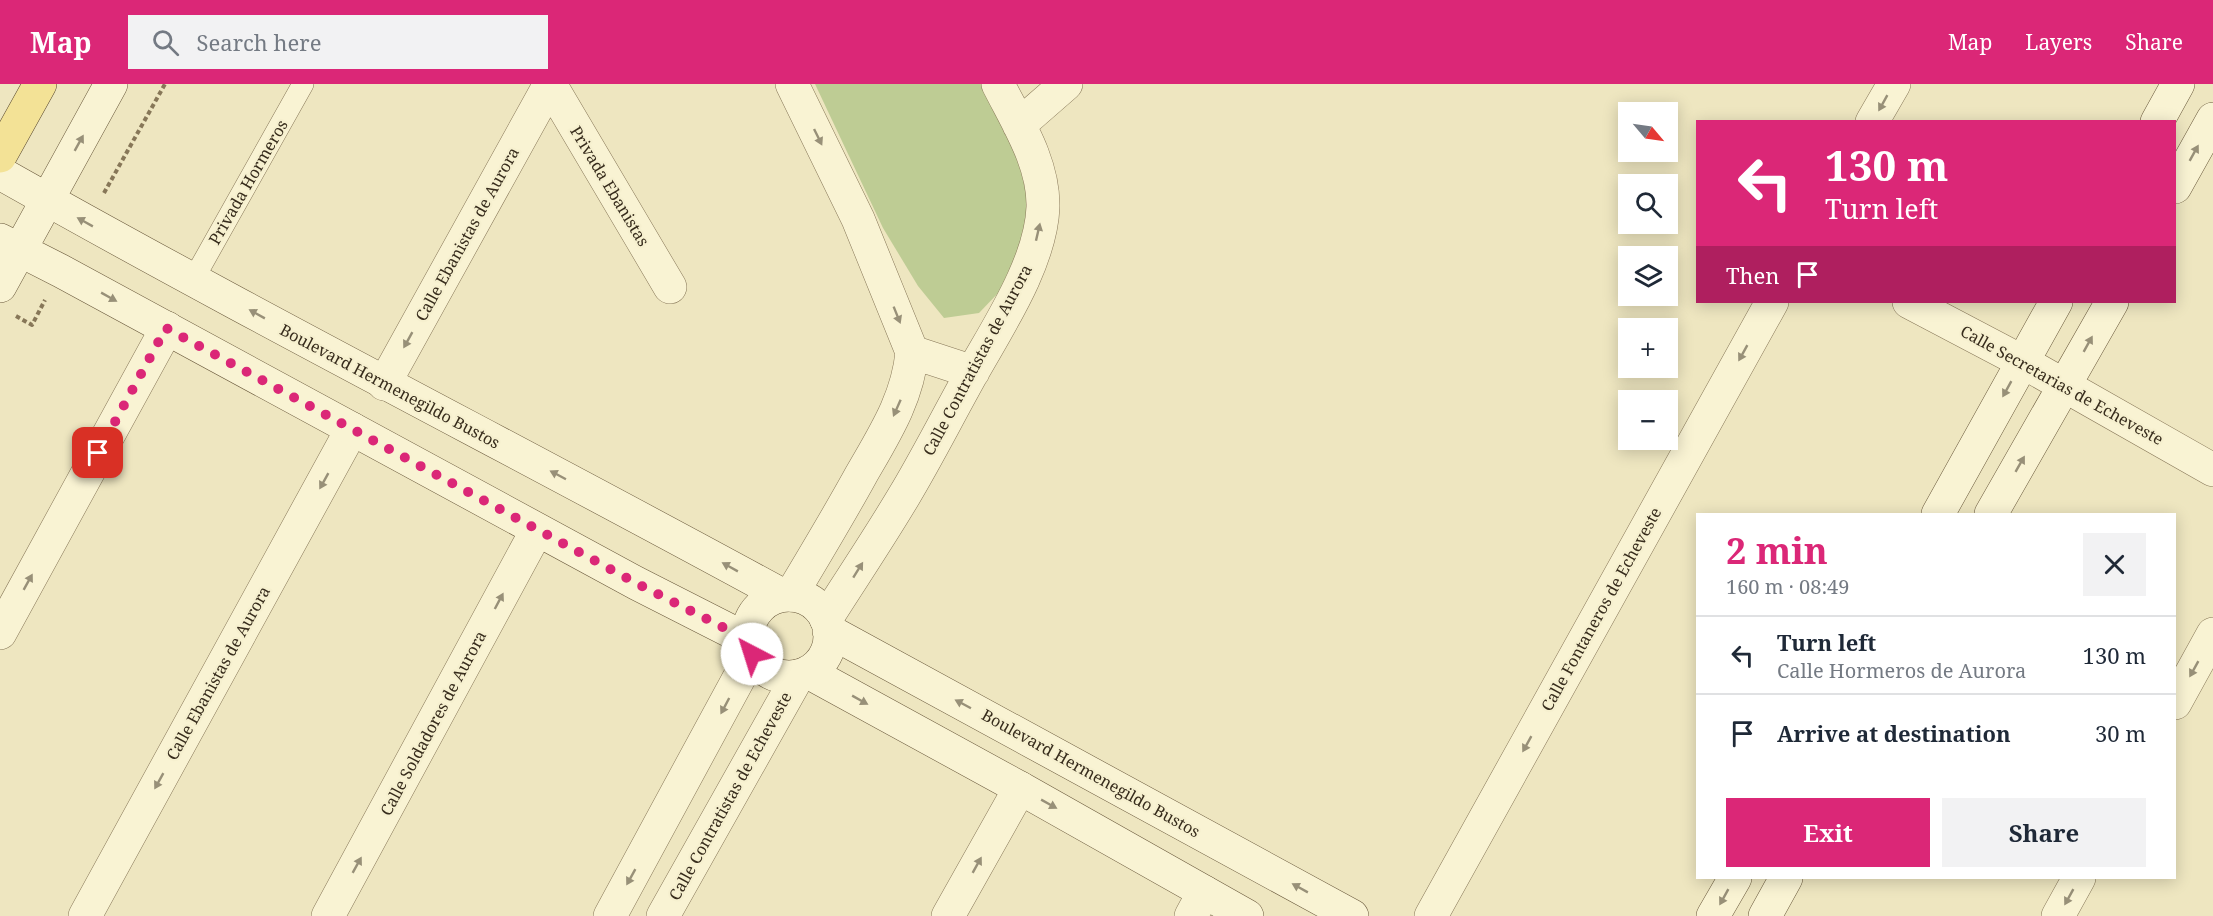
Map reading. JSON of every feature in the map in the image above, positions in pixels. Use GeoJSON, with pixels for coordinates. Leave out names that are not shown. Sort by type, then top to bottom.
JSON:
{"type":"FeatureCollection","features":[{"type":"Feature","properties":{"kind":"main road"},"geometry":{"type":"LineString","coordinates":[[0,156],[40,84]]}},
{"type":"Feature","properties":{"kind":"street"},"geometry":{"type":"LineString","coordinates":[[0,286],[10,245],[48,200],[111,84]]}},
{"type":"Feature","properties":{"kind":"street","name":"Privada Ebanistas"},"geometry":{"type":"LineString","coordinates":[[550,84],[670,287]]}},
{"type":"Feature","properties":{"kind":"street","name":"Calle Ebanistas de Aurora"},"geometry":{"type":"LineString","coordinates":[[384,384],[550,84]]}},
{"type":"Feature","properties":{"kind":"street"},"geometry":{"type":"LineString","coordinates":[[786,595],[890,425],[905,389],[912,352],[858,219],[792,84]]}},
{"type":"Feature","properties":{"kind":"street","name":"Calle Contratistas de Aurora"},"geometry":{"type":"LineString","coordinates":[[828,625],[973,372],[1021,284],[1032,258],[1043,208],[1042,187],[1019,125],[998,84]]}},
{"type":"Feature","properties":{"kind":"street"},"geometry":{"type":"LineString","coordinates":[[1019,125],[1066,84]]}},
{"type":"Feature","properties":{"kind":"street"},"geometry":{"type":"LineString","coordinates":[[1873,120],[1894,84]]}},
{"type":"Feature","properties":{"kind":"street"},"geometry":{"type":"LineString","coordinates":[[2158,120],[2178,84]]}},
{"type":"Feature","properties":{"kind":"street"},"geometry":{"type":"LineString","coordinates":[[2176,186],[2213,119]]}},
{"type":"Feature","properties":{"kind":"street","name":"Boulevard Hermenegildo Bustos"},"geometry":{"type":"LineString","coordinates":[[0,173],[384,384],[786,595]]}},
{"type":"Feature","properties":{"kind":"street"},"geometry":{"type":"LineString","coordinates":[[10,245],[636,583],[750,647]]}},
{"type":"Feature","properties":{"kind":"street","name":"Calle Fontaneros de Echeveste"},"geometry":{"type":"LineString","coordinates":[[1431,916],[1771,303]]}},
{"type":"Feature","properties":{"kind":"street","name":"Calle Secretarias de Echeveste"},"geometry":{"type":"LineString","coordinates":[[1912,303],[2023,362],[2213,470]]}},
{"type":"Feature","properties":{"kind":"street"},"geometry":{"type":"LineString","coordinates":[[1939,513],[2055,303]]}},
{"type":"Feature","properties":{"kind":"street"},"geometry":{"type":"LineString","coordinates":[[1992,513],[2111,303]]}},
{"type":"Feature","properties":{"kind":"street"},"geometry":{"type":"LineString","coordinates":[[0,633],[166,328]]}},
{"type":"Feature","properties":{"kind":"street"},"geometry":{"type":"LineString","coordinates":[[912,352],[973,372]]}},
{"type":"Feature","properties":{"kind":"street","name":"Calle Ebanistas de Aurora"},"geometry":{"type":"LineString","coordinates":[[85,916],[352,429]]}},
{"type":"Feature","properties":{"kind":"street","name":"Calle Soldadores de Aurora"},"geometry":{"type":"LineString","coordinates":[[328,916],[537,530]]}},
{"type":"Feature","properties":{"kind":"street"},"geometry":{"type":"LineString","coordinates":[[786,595],[806,598],[818,607],[828,625],[829,643],[825,654],[818,664],[803,674],[784,677],[771,673],[760,665],[750,647],[749,625],[756,611],[768,601],[786,595]]}},
{"type":"Feature","properties":{"kind":"street","name":"Boulevard Hermenegildo Bustos"},"geometry":{"type":"LineString","coordinates":[[828,625],[1352,916]]}},
{"type":"Feature","properties":{"kind":"street"},"geometry":{"type":"LineString","coordinates":[[2176,701],[2213,634]]}},
{"type":"Feature","properties":{"kind":"street"},"geometry":{"type":"LineString","coordinates":[[610,916],[750,647]]}},
{"type":"Feature","properties":{"kind":"street"},"geometry":{"type":"LineString","coordinates":[[803,674],[1020,788],[1198,904],[1247,916]]}},
{"type":"Feature","properties":{"kind":"street","name":"Calle Contratistas de Echeveste"},"geometry":{"type":"LineString","coordinates":[[663,916],[803,674]]}},
{"type":"Feature","properties":{"kind":"street"},"geometry":{"type":"LineString","coordinates":[[948,916],[1020,788]]}},
{"type":"Feature","properties":{"kind":"street"},"geometry":{"type":"LineString","coordinates":[[1713,916],[1734,879]]}},
{"type":"Feature","properties":{"kind":"street"},"geometry":{"type":"LineString","coordinates":[[1765,916],[1785,879]]}},
{"type":"Feature","properties":{"kind":"street"},"geometry":{"type":"LineString","coordinates":[[2058,916],[2078,879]]}},
{"type":"Feature","properties":{"kind":"lane","name":"Privada Hormeros"},"geometry":{"type":"LineString","coordinates":[[193,279],[303,84]]}},
{"type":"Feature","properties":{"kind":"green space"},"geometry":{"type":"Polygon","coordinates":[[[815,84],[986,84],[1032,196],[1018,256],[1002,289],[979,313],[944,318],[918,286],[883,228],[815,84]]]}},
{"type":"Feature","properties":{"kind":"route"},"geometry":{"type":"LineString","coordinates":[[98,453],[166,328],[636,583],[748,640],[752,654]]}}]}
